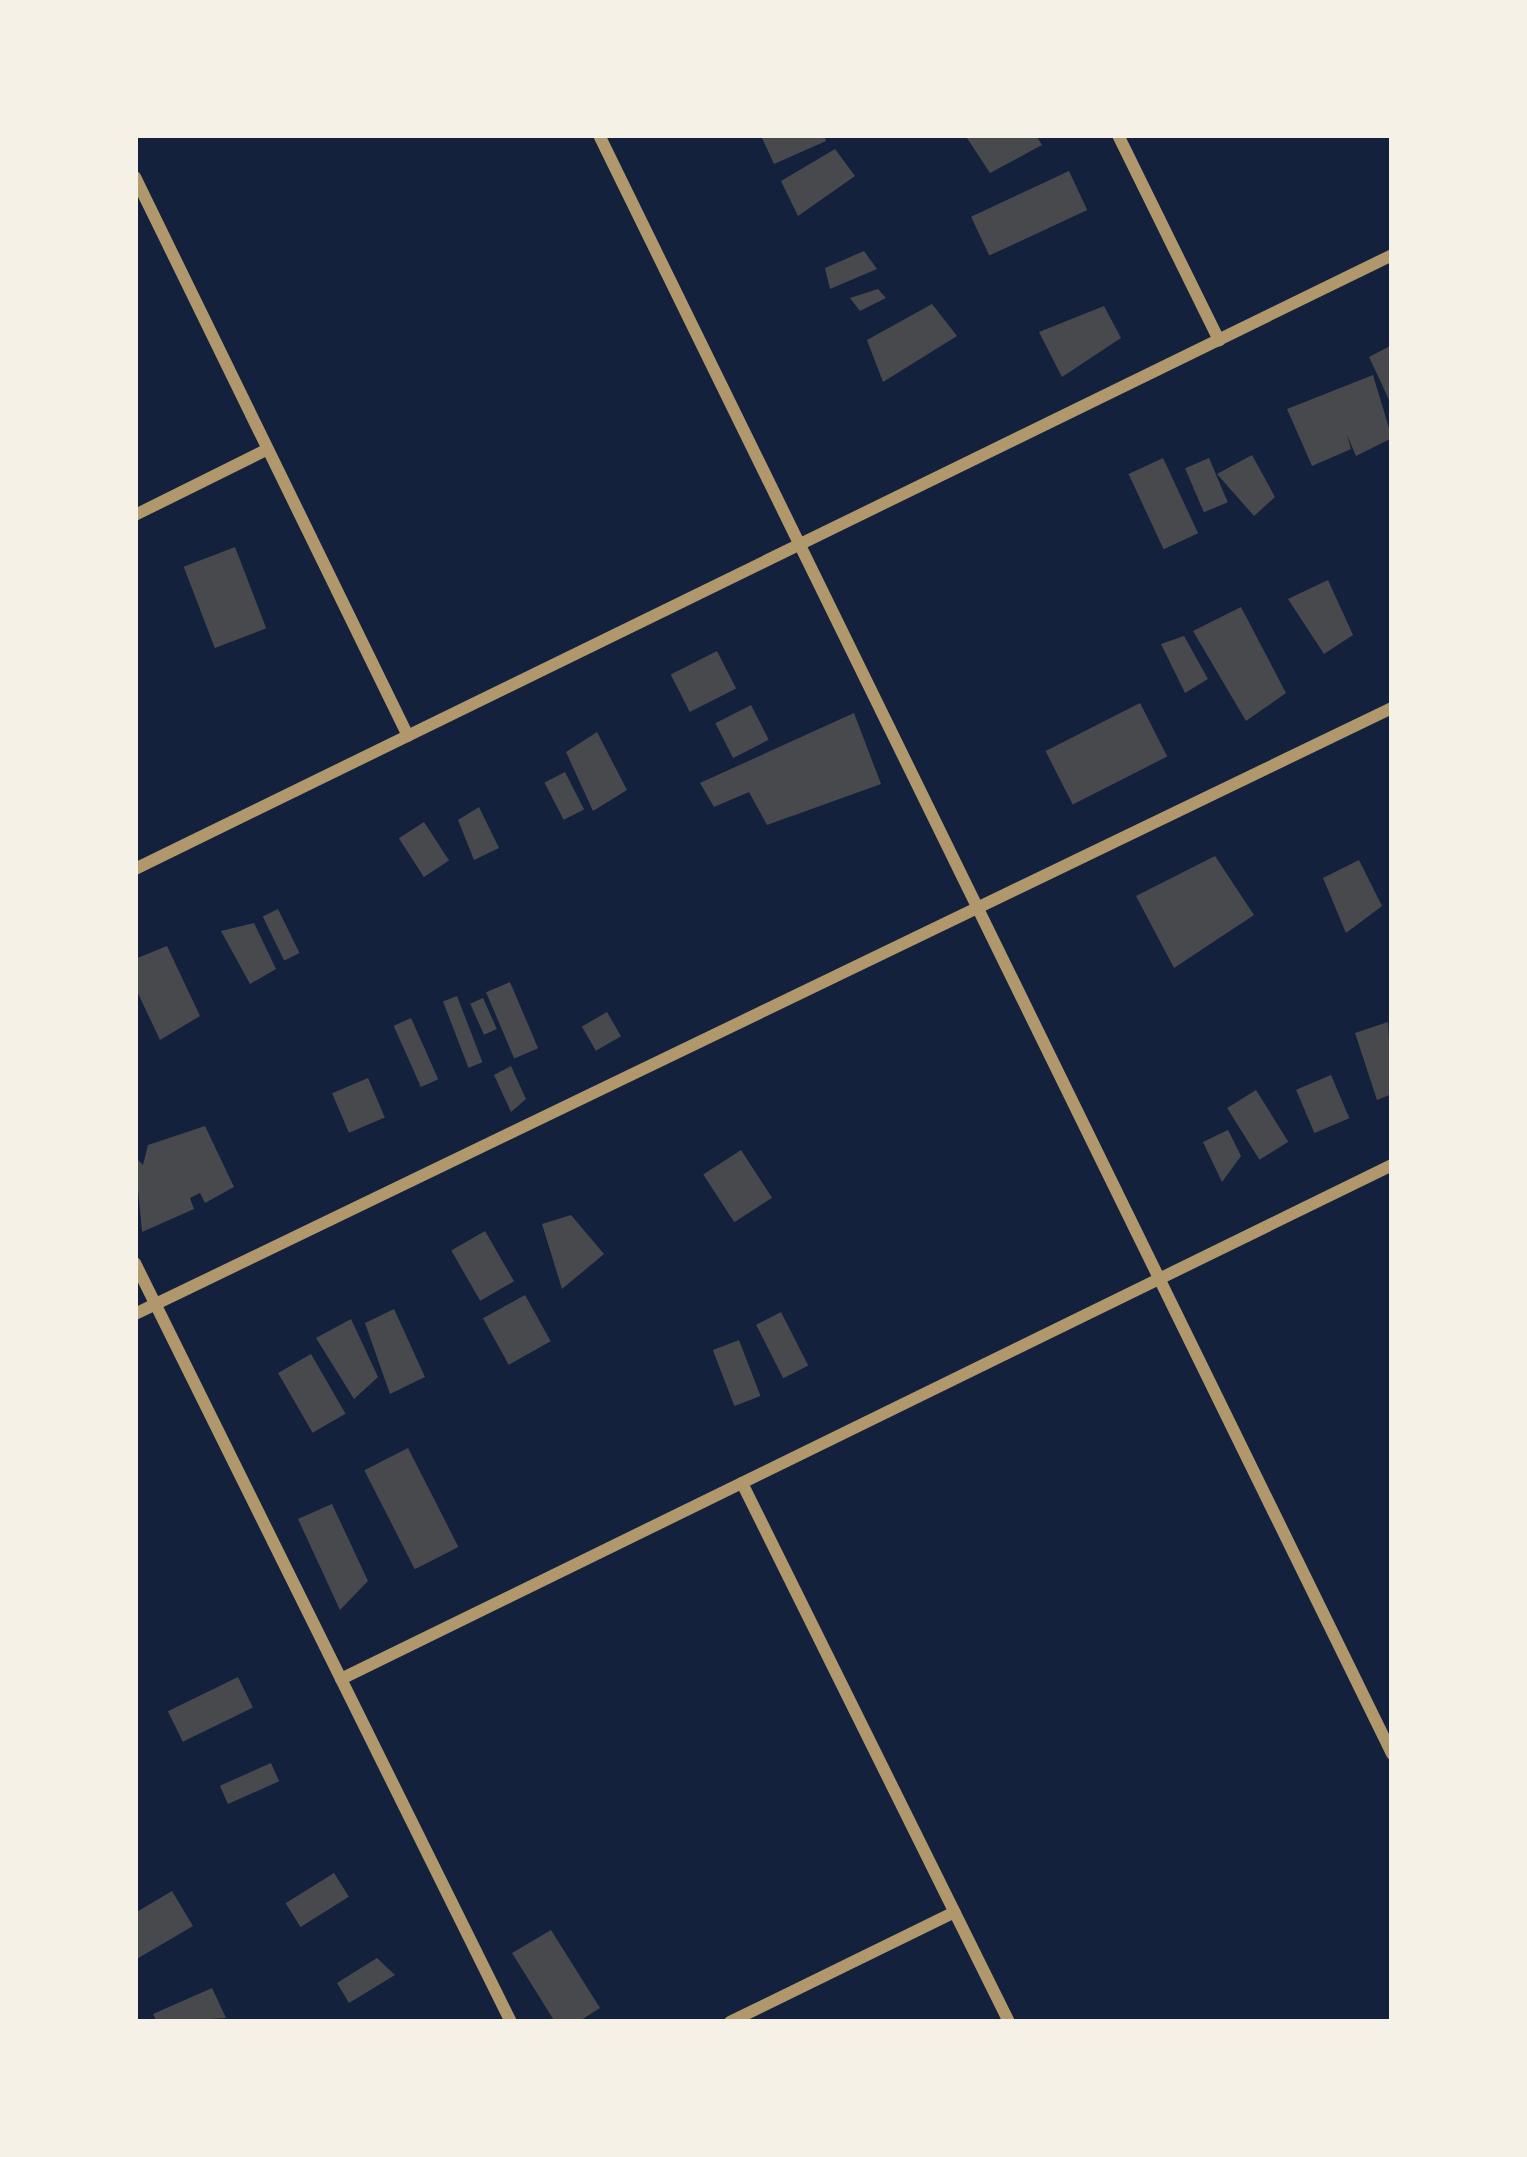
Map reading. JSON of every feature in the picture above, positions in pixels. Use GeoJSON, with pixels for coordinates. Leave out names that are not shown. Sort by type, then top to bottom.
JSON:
{"type":"FeatureCollection","features":[{"type":"Feature","properties":{"kind":"street"},"geometry":{"type":"LineString","coordinates":[[598,135],[1392,1754]]}},
{"type":"Feature","properties":{"kind":"street"},"geometry":{"type":"LineString","coordinates":[[1118,135],[1219,340]]}},
{"type":"Feature","properties":{"kind":"street"},"geometry":{"type":"LineString","coordinates":[[135,176],[408,736]]}},
{"type":"Feature","properties":{"kind":"street"},"geometry":{"type":"LineString","coordinates":[[135,869],[1392,255]]}},
{"type":"Feature","properties":{"kind":"street"},"geometry":{"type":"LineString","coordinates":[[135,514],[268,449]]}},
{"type":"Feature","properties":{"kind":"street"},"geometry":{"type":"LineString","coordinates":[[135,1314],[1392,708]]}},
{"type":"Feature","properties":{"kind":"street"},"geometry":{"type":"LineString","coordinates":[[340,1679],[1392,1165]]}},
{"type":"Feature","properties":{"kind":"street"},"geometry":{"type":"LineString","coordinates":[[135,1263],[511,2022]]}},
{"type":"Feature","properties":{"kind":"street"},"geometry":{"type":"LineString","coordinates":[[742,1483],[1010,2022]]}},
{"type":"Feature","properties":{"kind":"street"},"geometry":{"type":"LineString","coordinates":[[730,2022],[955,1912]]}},
{"type":"Feature","properties":{"kind":"building"},"geometry":{"type":"Polygon","coordinates":[[[824,135],[826,141],[774,164],[762,138],[824,135]]]}},
{"type":"Feature","properties":{"kind":"building"},"geometry":{"type":"Polygon","coordinates":[[[965,135],[1036,135],[1042,145],[990,173],[965,135]]]}},
{"type":"Feature","properties":{"kind":"building"},"geometry":{"type":"Polygon","coordinates":[[[835,149],[855,176],[798,216],[781,181],[835,149]]]}},
{"type":"Feature","properties":{"kind":"building"},"geometry":{"type":"Polygon","coordinates":[[[1069,171],[1087,210],[989,256],[971,217],[1069,171]]]}},
{"type":"Feature","properties":{"kind":"building"},"geometry":{"type":"Polygon","coordinates":[[[864,251],[877,269],[830,289],[825,268],[864,251]]]}},
{"type":"Feature","properties":{"kind":"building"},"geometry":{"type":"Polygon","coordinates":[[[878,289],[886,298],[860,311],[850,298],[878,289]]]}},
{"type":"Feature","properties":{"kind":"building"},"geometry":{"type":"Polygon","coordinates":[[[932,304],[957,336],[883,382],[867,340],[932,304]]]}},
{"type":"Feature","properties":{"kind":"building"},"geometry":{"type":"Polygon","coordinates":[[[1104,306],[1121,338],[1062,377],[1039,332],[1104,306]]]}},
{"type":"Feature","properties":{"kind":"building"},"geometry":{"type":"Polygon","coordinates":[[[1392,345],[1392,406],[1369,357],[1392,345]]]}},
{"type":"Feature","properties":{"kind":"building"},"geometry":{"type":"Polygon","coordinates":[[[1373,375],[1392,438],[1356,456],[1347,435],[1351,449],[1312,466],[1287,409],[1373,375]]]}},
{"type":"Feature","properties":{"kind":"building"},"geometry":{"type":"Polygon","coordinates":[[[1252,455],[1275,497],[1254,516],[1217,474],[1252,455]]]}},
{"type":"Feature","properties":{"kind":"building"},"geometry":{"type":"Polygon","coordinates":[[[1163,458],[1198,533],[1164,549],[1129,474],[1163,458]]]}},
{"type":"Feature","properties":{"kind":"building"},"geometry":{"type":"Polygon","coordinates":[[[1209,458],[1228,502],[1204,512],[1185,468],[1209,458]]]}},
{"type":"Feature","properties":{"kind":"building"},"geometry":{"type":"Polygon","coordinates":[[[235,547],[266,628],[215,648],[184,567],[235,547]]]}},
{"type":"Feature","properties":{"kind":"building"},"geometry":{"type":"Polygon","coordinates":[[[1328,580],[1353,635],[1324,654],[1288,599],[1328,580]]]}},
{"type":"Feature","properties":{"kind":"building"},"geometry":{"type":"Polygon","coordinates":[[[1241,607],[1286,693],[1246,721],[1193,631],[1241,607]]]}},
{"type":"Feature","properties":{"kind":"building"},"geometry":{"type":"Polygon","coordinates":[[[1184,636],[1208,679],[1185,693],[1161,644],[1184,636]]]}},
{"type":"Feature","properties":{"kind":"building"},"geometry":{"type":"Polygon","coordinates":[[[717,651],[736,688],[690,712],[671,675],[717,651]]]}},
{"type":"Feature","properties":{"kind":"building"},"geometry":{"type":"Polygon","coordinates":[[[1140,703],[1167,756],[1073,805],[1046,751],[1140,703]]]}},
{"type":"Feature","properties":{"kind":"building"},"geometry":{"type":"Polygon","coordinates":[[[751,705],[769,740],[733,758],[715,723],[751,705]]]}},
{"type":"Feature","properties":{"kind":"building"},"geometry":{"type":"Polygon","coordinates":[[[854,713],[881,784],[767,825],[749,792],[714,807],[700,783],[854,713]]]}},
{"type":"Feature","properties":{"kind":"building"},"geometry":{"type":"Polygon","coordinates":[[[597,732],[627,790],[593,811],[566,752],[597,732]]]}},
{"type":"Feature","properties":{"kind":"building"},"geometry":{"type":"Polygon","coordinates":[[[565,772],[584,809],[564,820],[545,782],[565,772]]]}},
{"type":"Feature","properties":{"kind":"building"},"geometry":{"type":"Polygon","coordinates":[[[479,807],[499,848],[474,860],[458,820],[479,807]]]}},
{"type":"Feature","properties":{"kind":"building"},"geometry":{"type":"Polygon","coordinates":[[[424,822],[449,861],[424,877],[399,838],[424,822]]]}},
{"type":"Feature","properties":{"kind":"building"},"geometry":{"type":"Polygon","coordinates":[[[1215,856],[1254,915],[1174,968],[1136,896],[1215,856]]]}},
{"type":"Feature","properties":{"kind":"building"},"geometry":{"type":"Polygon","coordinates":[[[1359,860],[1382,906],[1346,933],[1323,878],[1359,860]]]}},
{"type":"Feature","properties":{"kind":"building"},"geometry":{"type":"Polygon","coordinates":[[[278,909],[299,953],[284,960],[263,916],[278,909]]]}},
{"type":"Feature","properties":{"kind":"building"},"geometry":{"type":"Polygon","coordinates":[[[254,923],[276,969],[250,984],[221,931],[254,923]]]}},
{"type":"Feature","properties":{"kind":"building"},"geometry":{"type":"Polygon","coordinates":[[[167,946],[200,1016],[160,1040],[135,987],[135,959],[167,946]]]}},
{"type":"Feature","properties":{"kind":"building"},"geometry":{"type":"Polygon","coordinates":[[[510,982],[538,1048],[514,1058],[486,992],[510,982]]]}},
{"type":"Feature","properties":{"kind":"building"},"geometry":{"type":"Polygon","coordinates":[[[457,996],[482,1062],[468,1068],[443,1001],[457,996]]]}},
{"type":"Feature","properties":{"kind":"building"},"geometry":{"type":"Polygon","coordinates":[[[483,998],[497,1029],[484,1035],[470,1004],[483,998]]]}},
{"type":"Feature","properties":{"kind":"building"},"geometry":{"type":"Polygon","coordinates":[[[607,1012],[621,1036],[596,1051],[582,1026],[607,1012]]]}},
{"type":"Feature","properties":{"kind":"building"},"geometry":{"type":"Polygon","coordinates":[[[411,1018],[438,1079],[421,1087],[394,1026],[411,1018]]]}},
{"type":"Feature","properties":{"kind":"building"},"geometry":{"type":"Polygon","coordinates":[[[1388,1022],[1392,1094],[1377,1100],[1355,1033],[1388,1022]]]}},
{"type":"Feature","properties":{"kind":"building"},"geometry":{"type":"Polygon","coordinates":[[[511,1066],[526,1099],[511,1112],[494,1075],[511,1066]]]}},
{"type":"Feature","properties":{"kind":"building"},"geometry":{"type":"Polygon","coordinates":[[[1331,1075],[1349,1118],[1314,1133],[1296,1090],[1331,1075]]]}},
{"type":"Feature","properties":{"kind":"building"},"geometry":{"type":"Polygon","coordinates":[[[368,1078],[385,1118],[349,1133],[332,1093],[368,1078]]]}},
{"type":"Feature","properties":{"kind":"building"},"geometry":{"type":"Polygon","coordinates":[[[1256,1090],[1288,1142],[1259,1160],[1227,1108],[1256,1090]]]}},
{"type":"Feature","properties":{"kind":"building"},"geometry":{"type":"Polygon","coordinates":[[[205,1126],[234,1187],[205,1203],[200,1193],[190,1198],[194,1209],[142,1232],[135,1157],[143,1165],[148,1145],[205,1126]]]}},
{"type":"Feature","properties":{"kind":"building"},"geometry":{"type":"Polygon","coordinates":[[[1228,1130],[1241,1156],[1222,1182],[1203,1142],[1228,1130]]]}},
{"type":"Feature","properties":{"kind":"building"},"geometry":{"type":"Polygon","coordinates":[[[741,1150],[772,1198],[734,1222],[703,1175],[741,1150]]]}},
{"type":"Feature","properties":{"kind":"building"},"geometry":{"type":"Polygon","coordinates":[[[571,1215],[604,1254],[562,1289],[542,1224],[571,1215]]]}},
{"type":"Feature","properties":{"kind":"building"},"geometry":{"type":"Polygon","coordinates":[[[485,1231],[514,1281],[480,1301],[451,1250],[485,1231]]]}},
{"type":"Feature","properties":{"kind":"building"},"geometry":{"type":"Polygon","coordinates":[[[525,1295],[551,1341],[509,1365],[483,1318],[525,1295]]]}},
{"type":"Feature","properties":{"kind":"building"},"geometry":{"type":"Polygon","coordinates":[[[394,1309],[425,1377],[390,1394],[365,1323],[394,1309]]]}},
{"type":"Feature","properties":{"kind":"building"},"geometry":{"type":"Polygon","coordinates":[[[781,1312],[808,1365],[783,1378],[756,1325],[781,1312]]]}},
{"type":"Feature","properties":{"kind":"building"},"geometry":{"type":"Polygon","coordinates":[[[351,1319],[378,1377],[354,1399],[316,1338],[351,1319]]]}},
{"type":"Feature","properties":{"kind":"building"},"geometry":{"type":"Polygon","coordinates":[[[739,1340],[761,1396],[734,1406],[713,1350],[739,1340]]]}},
{"type":"Feature","properties":{"kind":"building"},"geometry":{"type":"Polygon","coordinates":[[[311,1354],[346,1414],[313,1433],[278,1373],[311,1354]]]}},
{"type":"Feature","properties":{"kind":"building"},"geometry":{"type":"Polygon","coordinates":[[[408,1448],[458,1547],[415,1569],[364,1470],[408,1448]]]}},
{"type":"Feature","properties":{"kind":"building"},"geometry":{"type":"Polygon","coordinates":[[[332,1504],[368,1581],[340,1610],[298,1519],[332,1504]]]}},
{"type":"Feature","properties":{"kind":"building"},"geometry":{"type":"Polygon","coordinates":[[[238,1677],[253,1708],[183,1742],[168,1711],[238,1677]]]}},
{"type":"Feature","properties":{"kind":"building"},"geometry":{"type":"Polygon","coordinates":[[[271,1763],[279,1781],[228,1804],[220,1786],[271,1763]]]}},
{"type":"Feature","properties":{"kind":"building"},"geometry":{"type":"Polygon","coordinates":[[[334,1873],[349,1897],[300,1927],[286,1903],[334,1873]]]}},
{"type":"Feature","properties":{"kind":"building"},"geometry":{"type":"Polygon","coordinates":[[[172,1891],[193,1926],[135,1960],[135,1913],[172,1891]]]}},
{"type":"Feature","properties":{"kind":"building"},"geometry":{"type":"Polygon","coordinates":[[[551,1930],[600,2008],[578,2022],[555,2022],[512,1953],[551,1930]]]}},
{"type":"Feature","properties":{"kind":"building"},"geometry":{"type":"Polygon","coordinates":[[[377,1958],[395,1975],[349,2003],[337,1983],[377,1958]]]}},
{"type":"Feature","properties":{"kind":"building"},"geometry":{"type":"Polygon","coordinates":[[[212,1988],[226,2018],[157,2022],[153,2014],[212,1988]]]}}]}
